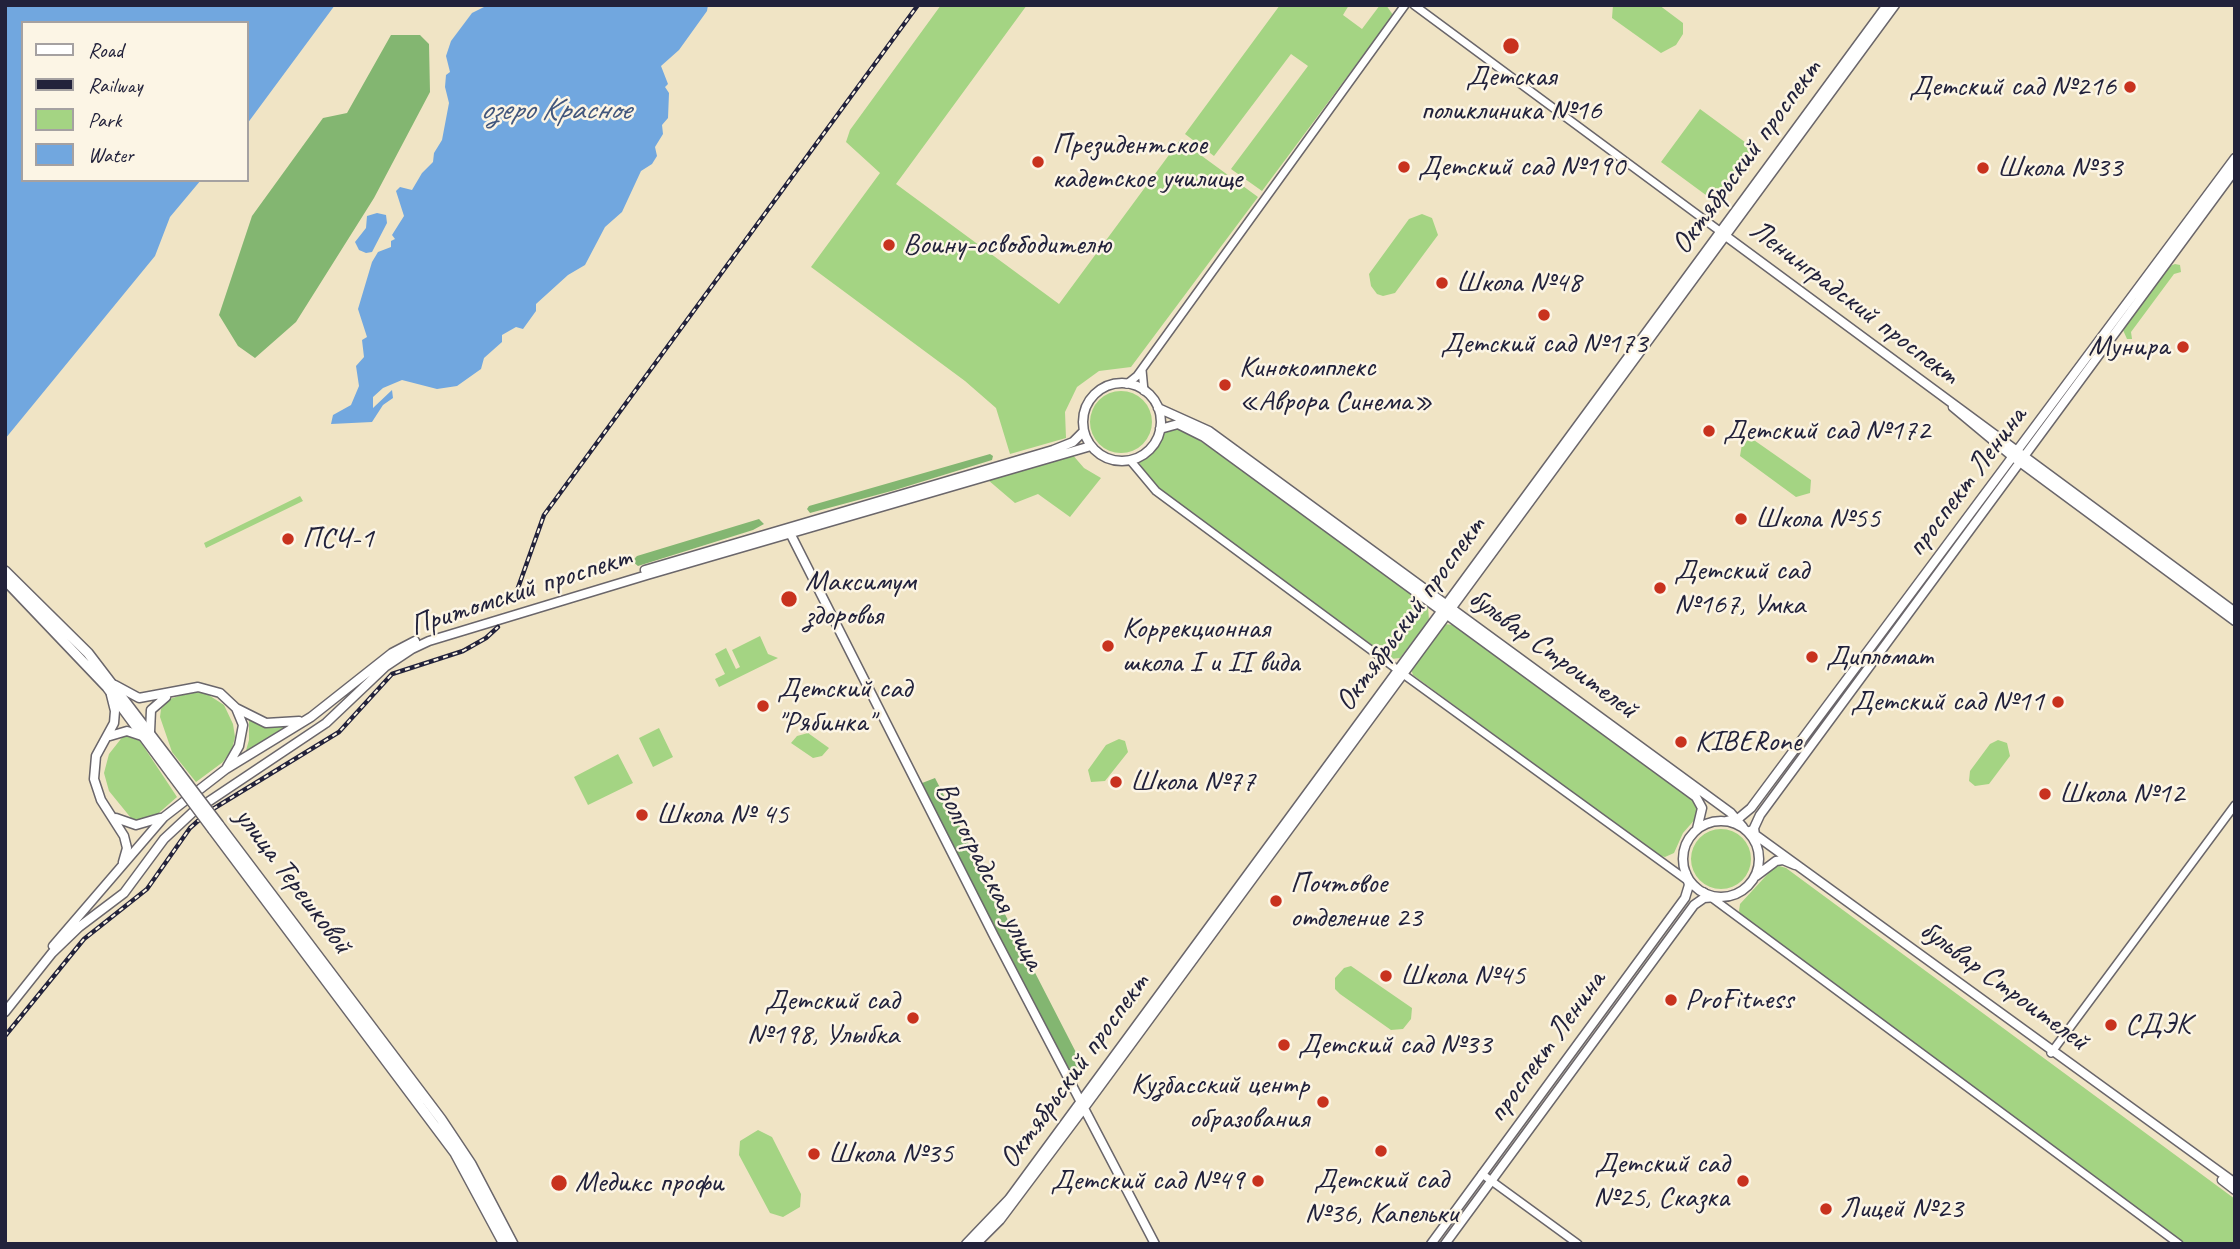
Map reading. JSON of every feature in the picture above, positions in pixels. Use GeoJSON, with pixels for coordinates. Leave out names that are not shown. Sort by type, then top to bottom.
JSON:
{"type":"FeatureCollection","features":[{"type":"Feature","properties":{"kind":"main road","name":"Октябрьский проспект"},"geometry":{"type":"LineString","coordinates":[[1723,234],[1887,5]]}},
{"type":"Feature","properties":{"kind":"main road","name":"Октябрьский проспект"},"geometry":{"type":"LineString","coordinates":[[976,1244],[1000,1220],[1723,234],[1895,5]]}},
{"type":"Feature","properties":{"kind":"main road","name":"проспект Ленина"},"geometry":{"type":"LineString","coordinates":[[1737,819],[1751,808],[2235,158]]}},
{"type":"Feature","properties":{"kind":"main road","name":"проспект Ленина"},"geometry":{"type":"LineString","coordinates":[[1747,829],[1760,816],[2235,170]]}},
{"type":"Feature","properties":{"kind":"main road","name":"Ленинградский проспект"},"geometry":{"type":"LineString","coordinates":[[1723,234],[1948,403],[1966,412],[2023,460]]}},
{"type":"Feature","properties":{"kind":"main road"},"geometry":{"type":"LineString","coordinates":[[1127,383],[1144,391],[1158,408],[1160,429],[1150,449],[1130,460],[1104,457],[1091,446],[1084,431],[1084,412],[1094,395],[1112,385],[1127,383]]}},
{"type":"Feature","properties":{"kind":"main road","name":"бульвар Строителей"},"geometry":{"type":"LineString","coordinates":[[1158,408],[1209,431],[1696,797],[1702,808],[1697,829]]}},
{"type":"Feature","properties":{"kind":"main road","name":"бульвар Строителей"},"geometry":{"type":"LineString","coordinates":[[1160,429],[1173,424],[1195,431],[1447,609],[1737,819],[2235,1189]]}},
{"type":"Feature","properties":{"kind":"main road","name":"Притомский проспект"},"geometry":{"type":"LineString","coordinates":[[5,1012],[52,953],[79,927],[124,893],[164,839],[193,812],[344,708],[385,667],[429,641],[1053,450],[1073,442],[1084,431]]}},
{"type":"Feature","properties":{"kind":"main road","name":"Притомский проспект"},"geometry":{"type":"LineString","coordinates":[[5,1005],[164,817],[226,769],[311,717],[392,653],[428,636],[1091,446]]}},
{"type":"Feature","properties":{"kind":"main road"},"geometry":{"type":"LineString","coordinates":[[2023,460],[2235,612]]}},
{"type":"Feature","properties":{"kind":"main road"},"geometry":{"type":"LineString","coordinates":[[2023,460],[2235,621]]}},
{"type":"Feature","properties":{"kind":"main road","name":"Волгоградская улица"},"geometry":{"type":"LineString","coordinates":[[789,531],[1082,1105],[1156,1244]]}},
{"type":"Feature","properties":{"kind":"main road","name":"улица Терешковой"},"geometry":{"type":"LineString","coordinates":[[5,570],[71,636],[110,685],[441,1119],[471,1164],[513,1244]]}},
{"type":"Feature","properties":{"kind":"main road","name":"улица Терешковой"},"geometry":{"type":"LineString","coordinates":[[5,580],[110,685]]}},
{"type":"Feature","properties":{"kind":"main road"},"geometry":{"type":"LineString","coordinates":[[110,685],[139,698],[178,690],[208,688],[220,693],[236,708],[258,721],[272,724],[311,717]]}},
{"type":"Feature","properties":{"kind":"main road"},"geometry":{"type":"LineString","coordinates":[[110,685],[116,710],[110,736],[96,756],[94,779],[101,800],[114,816],[126,845],[121,869]]}},
{"type":"Feature","properties":{"kind":"main road"},"geometry":{"type":"LineString","coordinates":[[110,736],[127,731],[146,734],[151,710],[159,701],[178,690]]}},
{"type":"Feature","properties":{"kind":"main road"},"geometry":{"type":"LineString","coordinates":[[338,696],[346,699],[344,708]]}},
{"type":"Feature","properties":{"kind":"main road"},"geometry":{"type":"LineString","coordinates":[[226,769],[236,755],[242,735],[243,726],[236,708]]}},
{"type":"Feature","properties":{"kind":"main road"},"geometry":{"type":"LineString","coordinates":[[114,816],[136,825],[164,817]]}},
{"type":"Feature","properties":{"kind":"main road"},"geometry":{"type":"LineString","coordinates":[[1727,821],[1747,829],[1756,842],[1760,857],[1756,876],[1741,891],[1729,897],[1710,895],[1690,880],[1684,850],[1697,829],[1708,823],[1737,819]]}},
{"type":"Feature","properties":{"kind":"main road","name":"улица Терешковой"},"geometry":{"type":"LineString","coordinates":[[216,827],[449,1144],[504,1244]]}},
{"type":"Feature","properties":{"kind":"main road","name":"бульвар Строителей"},"geometry":{"type":"LineString","coordinates":[[1756,876],[1776,862],[1791,862],[2235,1183]]}},
{"type":"Feature","properties":{"kind":"main road"},"geometry":{"type":"LineString","coordinates":[[113,878],[113,888],[124,893]]}},
{"type":"Feature","properties":{"kind":"main road","name":"проспект Ленина"},"geometry":{"type":"LineString","coordinates":[[1431,1244],[1685,898],[1690,880]]}},
{"type":"Feature","properties":{"kind":"main road","name":"проспект Ленина"},"geometry":{"type":"LineString","coordinates":[[1445,1244],[1694,905],[1710,895]]}},
{"type":"Feature","properties":{"kind":"main road","name":"Октябрьский проспект"},"geometry":{"type":"LineString","coordinates":[[966,1244],[996,1216],[1082,1105]]}},
{"type":"Feature","properties":{"kind":"street"},"geometry":{"type":"LineString","coordinates":[[1127,383],[1142,369],[1405,5]]}},
{"type":"Feature","properties":{"kind":"street","name":"Ленинградский проспект"},"geometry":{"type":"LineString","coordinates":[[1414,5],[1723,234]]}},
{"type":"Feature","properties":{"kind":"street"},"geometry":{"type":"LineString","coordinates":[[1142,369],[1144,391]]}},
{"type":"Feature","properties":{"kind":"street"},"geometry":{"type":"LineString","coordinates":[[1130,460],[1156,491],[1690,880]]}},
{"type":"Feature","properties":{"kind":"street"},"geometry":{"type":"LineString","coordinates":[[2052,1052],[2235,805]]}},
{"type":"Feature","properties":{"kind":"street"},"geometry":{"type":"LineString","coordinates":[[1710,895],[2179,1244]]}},
{"type":"Feature","properties":{"kind":"street"},"geometry":{"type":"LineString","coordinates":[[1482,1174],[1578,1244]]}},
{"type":"Feature","properties":{"kind":"green space"},"geometry":{"type":"Polygon","coordinates":[[[941,5],[1027,5],[896,184],[1059,304],[1180,140],[1258,197],[1131,367],[1099,371],[1077,387],[1065,412],[1066,438],[1010,454],[996,408],[965,381],[811,267],[880,173],[846,142],[850,130],[941,5]]]}},
{"type":"Feature","properties":{"kind":"green space"},"geometry":{"type":"Polygon","coordinates":[[[1280,5],[1349,5],[1343,15],[1362,29],[1380,5],[1386,5],[1393,15],[1262,191],[1231,169],[1308,66],[1291,54],[1214,156],[1185,134],[1280,5]]]}},
{"type":"Feature","properties":{"kind":"green space"},"geometry":{"type":"Polygon","coordinates":[[[1613,5],[1659,5],[1683,23],[1683,34],[1676,45],[1661,53],[1612,18],[1613,5]]]}},
{"type":"Feature","properties":{"kind":"green space"},"geometry":{"type":"Polygon","coordinates":[[[391,35],[420,35],[429,44],[430,92],[374,198],[296,322],[255,358],[238,346],[219,315],[252,216],[323,118],[347,113],[391,35]]]}},
{"type":"Feature","properties":{"kind":"green space"},"geometry":{"type":"Polygon","coordinates":[[[1700,109],[1753,148],[1714,201],[1661,162],[1700,109]]]}},
{"type":"Feature","properties":{"kind":"green space"},"geometry":{"type":"Polygon","coordinates":[[[1422,214],[1432,218],[1438,235],[1395,293],[1383,296],[1377,294],[1371,286],[1369,274],[1409,219],[1422,214]]]}},
{"type":"Feature","properties":{"kind":"green space"},"geometry":{"type":"Polygon","coordinates":[[[2180,265],[2181,272],[2174,274],[2131,332],[2132,339],[2127,339],[2123,330],[2170,266],[2180,265]]]}},
{"type":"Feature","properties":{"kind":"green space"},"geometry":{"type":"Polygon","coordinates":[[[1121,391],[1143,400],[1152,422],[1143,444],[1121,453],[1099,444],[1090,422],[1099,400],[1121,391]]]}},
{"type":"Feature","properties":{"kind":"green space"},"geometry":{"type":"Polygon","coordinates":[[[1177,427],[1210,447],[1428,607],[1429,620],[1400,658],[1391,659],[1157,487],[1139,463],[1153,452],[1165,431],[1177,427]]]}},
{"type":"Feature","properties":{"kind":"green space"},"geometry":{"type":"Polygon","coordinates":[[[1751,438],[1811,480],[1810,493],[1796,497],[1740,456],[1742,444],[1751,438]]]}},
{"type":"Feature","properties":{"kind":"green space"},"geometry":{"type":"Polygon","coordinates":[[[1071,453],[1084,468],[1101,478],[1070,517],[1038,494],[1015,503],[988,480],[1071,453]]]}},
{"type":"Feature","properties":{"kind":"green space"},"geometry":{"type":"Polygon","coordinates":[[[990,454],[993,456],[992,460],[895,490],[810,513],[807,509],[809,506],[990,454]]]}},
{"type":"Feature","properties":{"kind":"green space"},"geometry":{"type":"Polygon","coordinates":[[[300,496],[303,501],[206,548],[204,543],[300,496]]]}},
{"type":"Feature","properties":{"kind":"green space"},"geometry":{"type":"Polygon","coordinates":[[[759,519],[764,524],[753,530],[638,566],[632,561],[637,556],[759,519]]]}},
{"type":"Feature","properties":{"kind":"green space"},"geometry":{"type":"Polygon","coordinates":[[[1444,624],[1454,625],[1694,800],[1698,809],[1697,817],[1683,833],[1674,853],[1665,857],[1658,855],[1413,675],[1411,669],[1444,624]]]}},
{"type":"Feature","properties":{"kind":"green space"},"geometry":{"type":"Polygon","coordinates":[[[760,636],[768,654],[778,658],[719,687],[715,679],[725,674],[715,654],[726,648],[736,669],[740,667],[732,650],[760,636]]]}},
{"type":"Feature","properties":{"kind":"green space"},"geometry":{"type":"Polygon","coordinates":[[[193,691],[207,694],[224,705],[233,724],[235,737],[232,749],[223,762],[196,782],[172,752],[160,717],[161,709],[170,699],[193,691]]]}},
{"type":"Feature","properties":{"kind":"green space"},"geometry":{"type":"Polygon","coordinates":[[[249,719],[271,726],[292,725],[245,754],[249,740],[249,719]]]}},
{"type":"Feature","properties":{"kind":"green space"},"geometry":{"type":"Polygon","coordinates":[[[659,728],[673,757],[653,767],[639,738],[659,728]]]}},
{"type":"Feature","properties":{"kind":"green space"},"geometry":{"type":"Polygon","coordinates":[[[808,733],[829,748],[822,756],[813,758],[791,743],[797,736],[808,733]]]}},
{"type":"Feature","properties":{"kind":"green space"},"geometry":{"type":"Polygon","coordinates":[[[124,735],[140,741],[177,797],[153,818],[140,821],[131,818],[109,791],[104,773],[109,754],[124,735]]]}},
{"type":"Feature","properties":{"kind":"green space"},"geometry":{"type":"Polygon","coordinates":[[[1119,739],[1125,741],[1128,752],[1105,781],[1091,782],[1088,770],[1106,745],[1119,739]]]}},
{"type":"Feature","properties":{"kind":"green space"},"geometry":{"type":"Polygon","coordinates":[[[1998,740],[2007,743],[2010,756],[1989,784],[1975,786],[1969,781],[1970,771],[1990,744],[1998,740]]]}},
{"type":"Feature","properties":{"kind":"green space"},"geometry":{"type":"Polygon","coordinates":[[[618,754],[633,783],[588,805],[574,777],[618,754]]]}},
{"type":"Feature","properties":{"kind":"green space"},"geometry":{"type":"Polygon","coordinates":[[[935,778],[1084,1068],[1071,1077],[917,785],[935,778]]]}},
{"type":"Feature","properties":{"kind":"green space"},"geometry":{"type":"Polygon","coordinates":[[[1715,829],[1727,829],[1746,842],[1751,859],[1749,871],[1738,884],[1727,889],[1715,889],[1696,876],[1691,865],[1691,853],[1704,834],[1715,829]]]}},
{"type":"Feature","properties":{"kind":"green space"},"geometry":{"type":"Polygon","coordinates":[[[1776,865],[1786,868],[2235,1199],[2235,1244],[2184,1244],[1742,918],[1740,904],[1776,865]]]}},
{"type":"Feature","properties":{"kind":"green space"},"geometry":{"type":"Polygon","coordinates":[[[1351,966],[1412,1008],[1411,1019],[1403,1029],[1391,1030],[1335,989],[1335,978],[1344,968],[1351,966]]]}},
{"type":"Feature","properties":{"kind":"green space"},"geometry":{"type":"Polygon","coordinates":[[[758,1130],[772,1137],[801,1194],[800,1207],[783,1217],[770,1213],[739,1155],[740,1141],[758,1130]]]}},
{"type":"Feature","properties":{"kind":"water"},"geometry":{"type":"Polygon","coordinates":[[[5,5],[335,5],[248,123],[248,21],[21,21],[21,182],[199,182],[170,217],[155,256],[5,439],[5,5]]]}},
{"type":"Feature","properties":{"kind":"water","name":"озеро Красное"},"geometry":{"type":"Polygon","coordinates":[[[488,5],[708,5],[707,11],[679,50],[661,66],[668,84],[665,87],[669,93],[668,118],[662,125],[663,134],[655,147],[657,156],[652,164],[641,171],[622,212],[605,227],[585,265],[568,275],[536,304],[536,311],[523,329],[516,327],[502,335],[502,342],[484,358],[481,369],[457,386],[437,389],[402,380],[383,388],[373,397],[373,408],[392,390],[393,398],[383,405],[372,422],[331,424],[333,415],[351,405],[359,386],[356,366],[364,357],[362,340],[367,337],[358,309],[372,262],[378,252],[391,247],[391,241],[395,239],[392,235],[404,216],[396,191],[400,187],[412,190],[422,173],[433,162],[434,153],[442,140],[449,103],[445,87],[446,75],[450,72],[446,56],[451,41],[472,13],[488,5]]]}},
{"type":"Feature","properties":{"kind":"water"},"geometry":{"type":"Polygon","coordinates":[[[377,213],[386,215],[387,223],[372,252],[366,253],[359,250],[355,242],[366,228],[367,216],[377,213]]]}},
{"type":"Feature","properties":{"kind":"railway"},"geometry":{"type":"LineString","coordinates":[[514,599],[544,515],[918,5]]}},
{"type":"Feature","properties":{"kind":"railway"},"geometry":{"type":"LineString","coordinates":[[5,1036],[84,939],[147,889],[190,828],[208,812],[339,732],[392,674],[463,651],[486,638],[498,627]]}},
{"type":"Feature","properties":{"kind":"place","name":"Детская поликлиника №16"},"geometry":{"type":"Point","coordinates":[1511,46]}},
{"type":"Feature","properties":{"kind":"place","name":"Детский сад №216"},"geometry":{"type":"Point","coordinates":[2130,87]}},
{"type":"Feature","properties":{"kind":"place","name":"Президентское кадетское училище"},"geometry":{"type":"Point","coordinates":[1038,162]}},
{"type":"Feature","properties":{"kind":"place","name":"Детский сад №190"},"geometry":{"type":"Point","coordinates":[1404,167]}},
{"type":"Feature","properties":{"kind":"place","name":"Школа №33"},"geometry":{"type":"Point","coordinates":[1983,168]}},
{"type":"Feature","properties":{"kind":"place","name":"Воину-освободителю"},"geometry":{"type":"Point","coordinates":[889,245]}},
{"type":"Feature","properties":{"kind":"place","name":"Школа №48"},"geometry":{"type":"Point","coordinates":[1442,283]}},
{"type":"Feature","properties":{"kind":"place","name":"Детский сад №173"},"geometry":{"type":"Point","coordinates":[1544,315]}},
{"type":"Feature","properties":{"kind":"place","name":"Мунира"},"geometry":{"type":"Point","coordinates":[2183,347]}},
{"type":"Feature","properties":{"kind":"place","name":"Кинокомплекс «Аврора Синема»"},"geometry":{"type":"Point","coordinates":[1225,385]}},
{"type":"Feature","properties":{"kind":"place","name":"Детский сад №172"},"geometry":{"type":"Point","coordinates":[1709,431]}},
{"type":"Feature","properties":{"kind":"place","name":"Школа №55"},"geometry":{"type":"Point","coordinates":[1741,519]}},
{"type":"Feature","properties":{"kind":"place","name":"ПСЧ-1"},"geometry":{"type":"Point","coordinates":[288,539]}},
{"type":"Feature","properties":{"kind":"place","name":"Детский сад №167, Умка"},"geometry":{"type":"Point","coordinates":[1660,588]}},
{"type":"Feature","properties":{"kind":"place","name":"Максимум здоровья"},"geometry":{"type":"Point","coordinates":[789,599]}},
{"type":"Feature","properties":{"kind":"place","name":"Коррекционная школа I и II вида"},"geometry":{"type":"Point","coordinates":[1108,646]}},
{"type":"Feature","properties":{"kind":"place","name":"Дипломат"},"geometry":{"type":"Point","coordinates":[1812,657]}},
{"type":"Feature","properties":{"kind":"place","name":"Детский сад №11"},"geometry":{"type":"Point","coordinates":[2058,702]}},
{"type":"Feature","properties":{"kind":"place","name":"Детский сад \"Рябинка\""},"geometry":{"type":"Point","coordinates":[763,706]}},
{"type":"Feature","properties":{"kind":"place","name":"KIBERone"},"geometry":{"type":"Point","coordinates":[1681,742]}},
{"type":"Feature","properties":{"kind":"place","name":"Школа №77"},"geometry":{"type":"Point","coordinates":[1116,782]}},
{"type":"Feature","properties":{"kind":"place","name":"Школа №12"},"geometry":{"type":"Point","coordinates":[2045,794]}},
{"type":"Feature","properties":{"kind":"place","name":"Школа № 45"},"geometry":{"type":"Point","coordinates":[642,815]}},
{"type":"Feature","properties":{"kind":"place","name":"Почтовое отделение 23"},"geometry":{"type":"Point","coordinates":[1276,901]}},
{"type":"Feature","properties":{"kind":"place","name":"Школа №45"},"geometry":{"type":"Point","coordinates":[1386,976]}},
{"type":"Feature","properties":{"kind":"place","name":"ProFitness"},"geometry":{"type":"Point","coordinates":[1671,1000]}},
{"type":"Feature","properties":{"kind":"place","name":"Детский сад №198, Улыбка"},"geometry":{"type":"Point","coordinates":[913,1018]}},
{"type":"Feature","properties":{"kind":"place","name":"СДЭК"},"geometry":{"type":"Point","coordinates":[2111,1025]}},
{"type":"Feature","properties":{"kind":"place","name":"Детский сад №33"},"geometry":{"type":"Point","coordinates":[1284,1045]}},
{"type":"Feature","properties":{"kind":"place","name":"Кузбасский центр образования"},"geometry":{"type":"Point","coordinates":[1323,1102]}},
{"type":"Feature","properties":{"kind":"place","name":"Детский сад №36, Капельки"},"geometry":{"type":"Point","coordinates":[1381,1151]}},
{"type":"Feature","properties":{"kind":"place","name":"Школа №35"},"geometry":{"type":"Point","coordinates":[814,1154]}},
{"type":"Feature","properties":{"kind":"place","name":"Детский сад №49"},"geometry":{"type":"Point","coordinates":[1258,1181]}},
{"type":"Feature","properties":{"kind":"place","name":"Детский сад №25, Сказка"},"geometry":{"type":"Point","coordinates":[1743,1181]}},
{"type":"Feature","properties":{"kind":"place","name":"Медикс профи"},"geometry":{"type":"Point","coordinates":[559,1183]}},
{"type":"Feature","properties":{"kind":"place","name":"Лицей №23"},"geometry":{"type":"Point","coordinates":[1826,1209]}}]}
